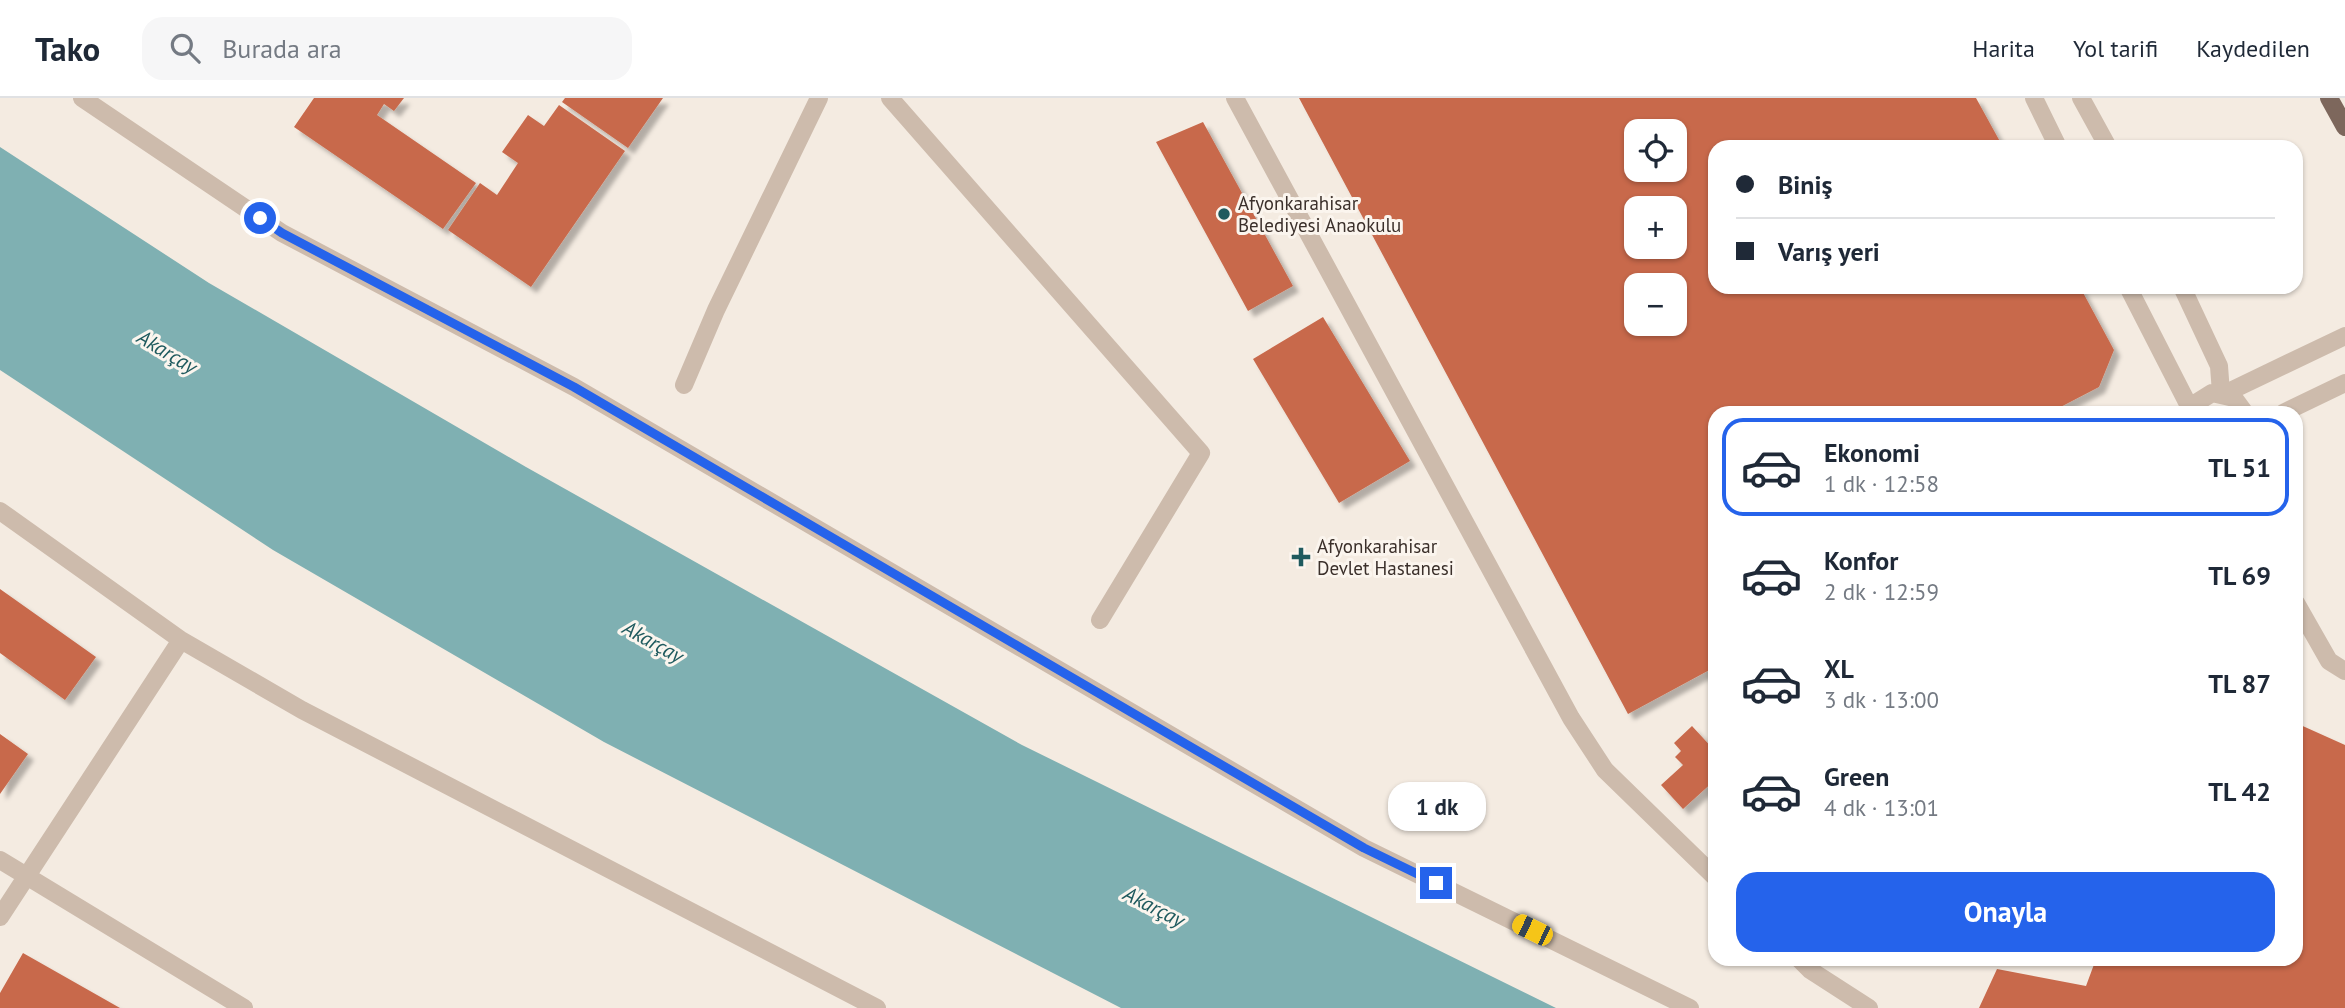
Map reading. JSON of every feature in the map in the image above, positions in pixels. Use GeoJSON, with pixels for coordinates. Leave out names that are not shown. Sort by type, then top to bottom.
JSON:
{"type":"FeatureCollection","features":[{"type":"Feature","properties":{"kind":"main road"},"geometry":{"type":"LineString","coordinates":[[2329,98],[2345,128]]}},
{"type":"Feature","properties":{"kind":"street"},"geometry":{"type":"LineString","coordinates":[[82,98],[282,233],[574,387],[1364,848],[1690,1008]]}},
{"type":"Feature","properties":{"kind":"street"},"geometry":{"type":"LineString","coordinates":[[684,385],[726,287],[819,98]]}},
{"type":"Feature","properties":{"kind":"street"},"geometry":{"type":"LineString","coordinates":[[890,98],[1201,453],[1100,620]]}},
{"type":"Feature","properties":{"kind":"street"},"geometry":{"type":"LineString","coordinates":[[1235,98],[1571,718],[1605,770],[1708,870]]}},
{"type":"Feature","properties":{"kind":"street"},"geometry":{"type":"LineString","coordinates":[[2034,98],[2055,140]]}},
{"type":"Feature","properties":{"kind":"street"},"geometry":{"type":"LineString","coordinates":[[2081,98],[2104,140]]}},
{"type":"Feature","properties":{"kind":"street"},"geometry":{"type":"LineString","coordinates":[[2132,294],[2188,406]]}},
{"type":"Feature","properties":{"kind":"street"},"geometry":{"type":"LineString","coordinates":[[2185,294],[2219,366],[2222,393]]}},
{"type":"Feature","properties":{"kind":"street"},"geometry":{"type":"LineString","coordinates":[[2196,406],[2204,396],[2222,393],[2345,336]]}},
{"type":"Feature","properties":{"kind":"street"},"geometry":{"type":"LineString","coordinates":[[2297,406],[2345,383]]}},
{"type":"Feature","properties":{"kind":"street"},"geometry":{"type":"LineString","coordinates":[[2222,393],[2234,398],[2240,406]]}},
{"type":"Feature","properties":{"kind":"street"},"geometry":{"type":"LineString","coordinates":[[0,511],[181,640],[302,710],[877,1008]]}},
{"type":"Feature","properties":{"kind":"street"},"geometry":{"type":"LineString","coordinates":[[2303,615],[2329,661],[2345,671]]}},
{"type":"Feature","properties":{"kind":"street"},"geometry":{"type":"LineString","coordinates":[[0,917],[28,878],[181,640]]}},
{"type":"Feature","properties":{"kind":"street"},"geometry":{"type":"LineString","coordinates":[[0,860],[244,1008]]}},
{"type":"Feature","properties":{"kind":"street"},"geometry":{"type":"LineString","coordinates":[[1806,966],[1868,1008]]}},
{"type":"Feature","properties":{"kind":"water","name":"Akarçay"},"geometry":{"type":"Polygon","coordinates":[[[0,147],[209,283],[526,467],[1022,745],[1556,1008],[1121,1008],[604,742],[273,550],[0,370],[0,147]]]}},
{"type":"Feature","properties":{"kind":"building"},"geometry":{"type":"Polygon","coordinates":[[[314,98],[404,98],[394,111],[384,104],[377,115],[476,183],[443,229],[294,127],[314,98]]]}},
{"type":"Feature","properties":{"kind":"building"},"geometry":{"type":"Polygon","coordinates":[[[565,98],[663,98],[628,148],[562,102],[565,98]]]}},
{"type":"Feature","properties":{"kind":"building"},"geometry":{"type":"Polygon","coordinates":[[[1299,98],[1976,98],[1999,140],[1708,140],[1708,294],[2084,294],[2114,350],[2099,387],[2062,406],[1708,406],[1708,671],[1628,714],[1299,98]]]}},
{"type":"Feature","properties":{"kind":"building"},"geometry":{"type":"Polygon","coordinates":[[[559,105],[625,151],[531,287],[448,230],[480,183],[497,195],[518,163],[502,152],[528,115],[544,126],[559,105]]]}},
{"type":"Feature","properties":{"kind":"building","name":"Afyonkarahisar Belediyesi Anaokulu"},"geometry":{"type":"Polygon","coordinates":[[[1203,122],[1293,286],[1248,311],[1156,142],[1203,122]]]}},
{"type":"Feature","properties":{"kind":"building"},"geometry":{"type":"Polygon","coordinates":[[[1323,317],[1410,461],[1339,503],[1253,359],[1323,317]]]}},
{"type":"Feature","properties":{"kind":"building"},"geometry":{"type":"Polygon","coordinates":[[[0,589],[96,657],[65,700],[0,653],[0,589]]]}},
{"type":"Feature","properties":{"kind":"building"},"geometry":{"type":"Polygon","coordinates":[[[1692,726],[1708,743],[1708,786],[1683,809],[1661,785],[1683,765],[1675,757],[1681,751],[1674,743],[1692,726]]]}},
{"type":"Feature","properties":{"kind":"building"},"geometry":{"type":"Polygon","coordinates":[[[2303,726],[2345,745],[2345,1008],[1979,1008],[1997,969],[2086,986],[2093,966],[2303,966],[2303,726]]]}},
{"type":"Feature","properties":{"kind":"building"},"geometry":{"type":"Polygon","coordinates":[[[0,734],[28,754],[0,794],[0,734]]]}},
{"type":"Feature","properties":{"kind":"building"},"geometry":{"type":"Polygon","coordinates":[[[23,953],[120,1008],[0,1008],[0,993],[23,953]]]}},
{"type":"Feature","properties":{"kind":"place","name":"Afyonkarahisar Belediyesi Anaokulu"},"geometry":{"type":"Point","coordinates":[1224,214]}},
{"type":"Feature","properties":{"kind":"place","name":"Afyonkarahisar Devlet Hastanesi"},"geometry":{"type":"Point","coordinates":[1301,557]}},
{"type":"Feature","properties":{"kind":"route"},"geometry":{"type":"LineString","coordinates":[[260,218],[282,233],[574,387],[1364,848],[1436,883]]}}]}
